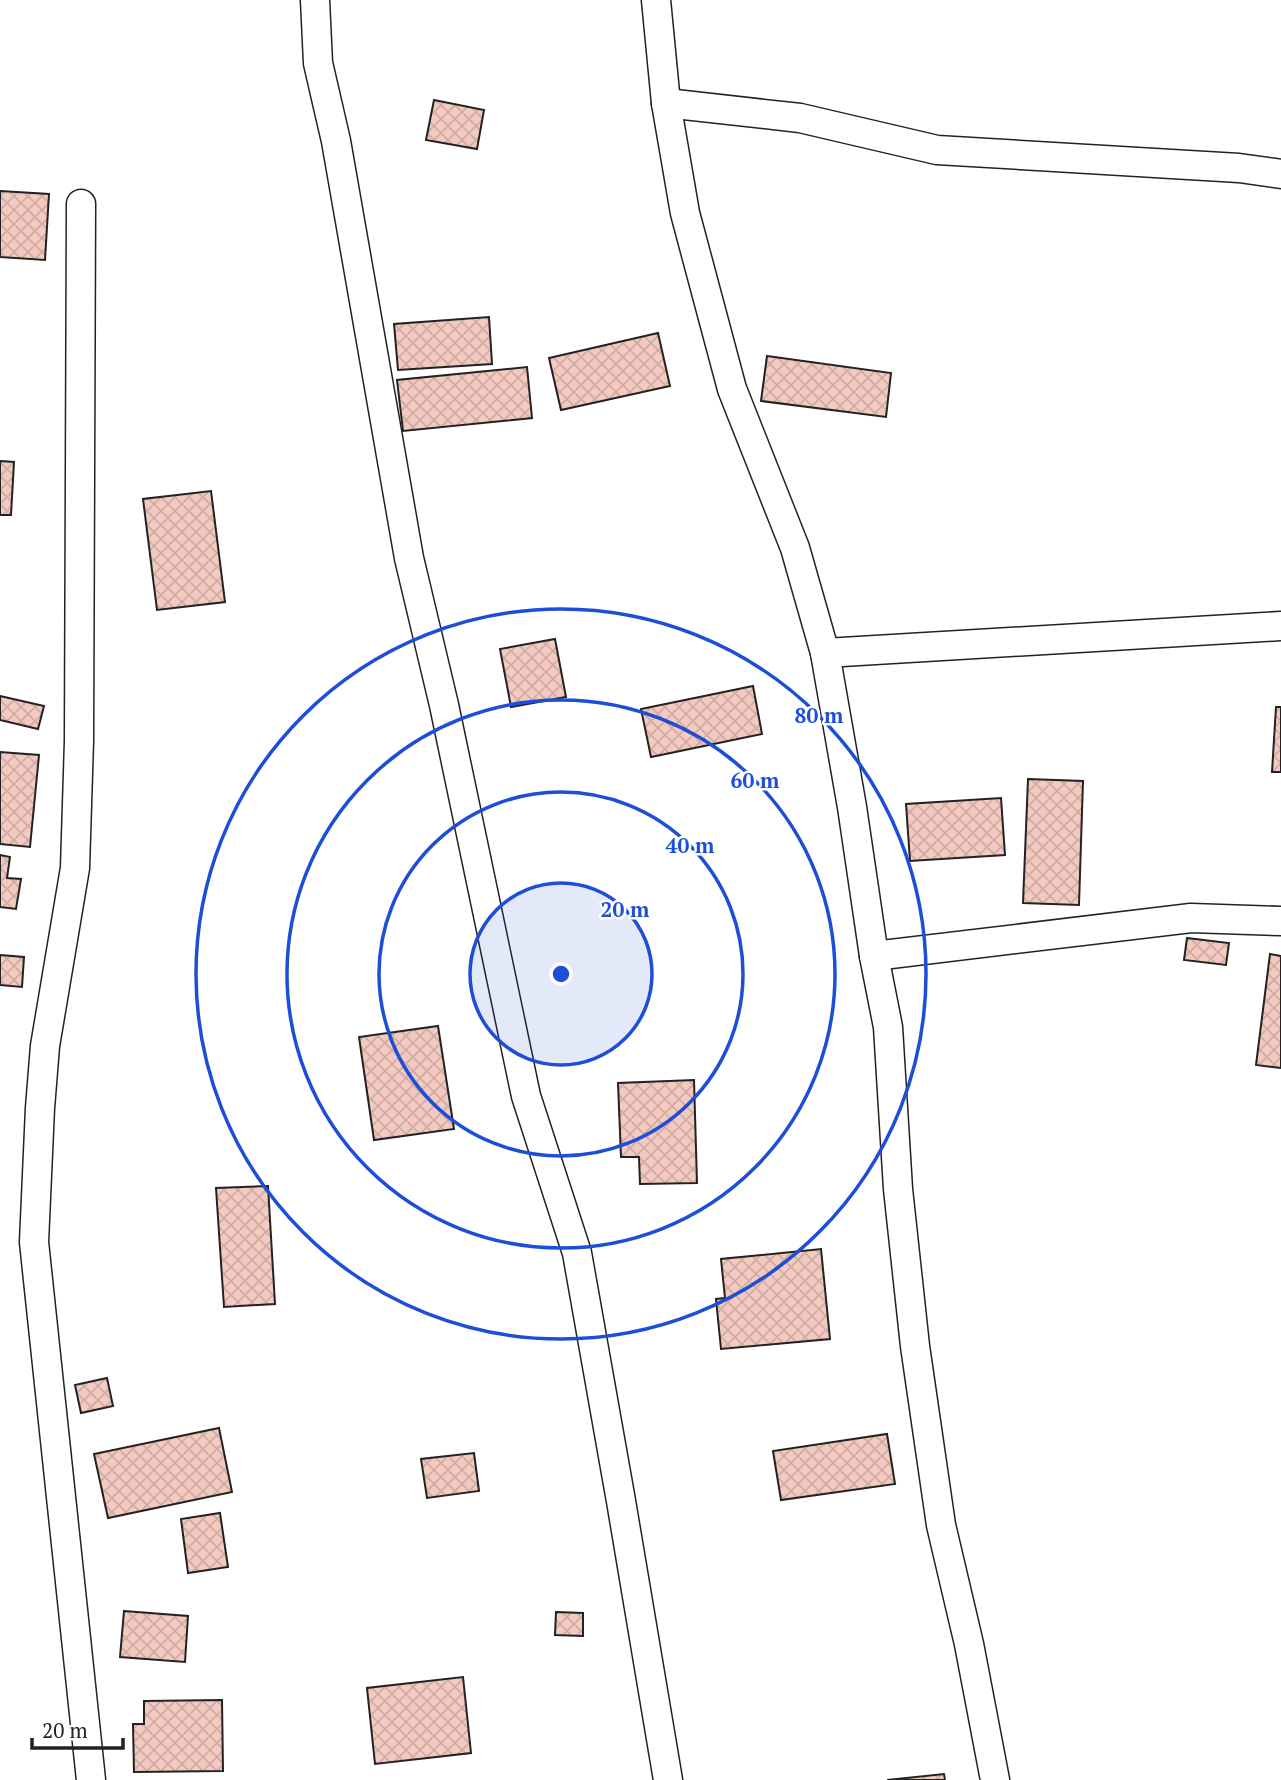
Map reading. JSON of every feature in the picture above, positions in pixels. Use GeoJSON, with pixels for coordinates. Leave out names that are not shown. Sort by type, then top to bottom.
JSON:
{"type":"FeatureCollection","features":[{"type":"Feature","properties":{"kind":"street"},"geometry":{"type":"LineString","coordinates":[[315,0],[318,63],[336,141],[409,558],[444,705],[526,1096],[577,1253],[668,1780]]}},
{"type":"Feature","properties":{"kind":"street"},"geometry":{"type":"LineString","coordinates":[[656,0],[666,103],[685,213],[732,389],[795,548],[825,653],[888,1027],[898,1189],[916,1360],[941,1525],[969,1644],[995,1780]]}},
{"type":"Feature","properties":{"kind":"street"},"geometry":{"type":"LineString","coordinates":[[666,103],[800,118],[937,150],[1239,168],[1281,174]]}},
{"type":"Feature","properties":{"kind":"street"},"geometry":{"type":"LineString","coordinates":[[81,204],[79,728],[75,868],[45,1046],[34,1242],[91,1780]]}},
{"type":"Feature","properties":{"kind":"street"},"geometry":{"type":"LineString","coordinates":[[825,653],[1281,626]]}},
{"type":"Feature","properties":{"kind":"street"},"geometry":{"type":"LineString","coordinates":[[874,956],[1191,918],[1281,921]]}},
{"type":"Feature","properties":{"kind":"building"},"geometry":{"type":"Polygon","coordinates":[[[434,100],[484,110],[477,149],[426,140],[434,100]]]}},
{"type":"Feature","properties":{"kind":"building"},"geometry":{"type":"Polygon","coordinates":[[[0,191],[49,194],[45,260],[0,257],[0,191]]]}},
{"type":"Feature","properties":{"kind":"building"},"geometry":{"type":"Polygon","coordinates":[[[489,317],[492,364],[398,370],[394,324],[489,317]]]}},
{"type":"Feature","properties":{"kind":"building"},"geometry":{"type":"Polygon","coordinates":[[[658,333],[670,386],[561,410],[549,358],[658,333]]]}},
{"type":"Feature","properties":{"kind":"building"},"geometry":{"type":"Polygon","coordinates":[[[767,356],[891,373],[886,417],[761,401],[767,356]]]}},
{"type":"Feature","properties":{"kind":"building"},"geometry":{"type":"Polygon","coordinates":[[[527,367],[532,418],[403,431],[397,380],[527,367]]]}},
{"type":"Feature","properties":{"kind":"building"},"geometry":{"type":"Polygon","coordinates":[[[0,461],[14,462],[11,515],[0,515],[0,461]]]}},
{"type":"Feature","properties":{"kind":"building"},"geometry":{"type":"Polygon","coordinates":[[[211,491],[225,602],[157,610],[143,499],[211,491]]]}},
{"type":"Feature","properties":{"kind":"building"},"geometry":{"type":"Polygon","coordinates":[[[555,639],[566,697],[511,707],[500,649],[555,639]]]}},
{"type":"Feature","properties":{"kind":"building"},"geometry":{"type":"Polygon","coordinates":[[[753,686],[762,734],[651,757],[641,709],[753,686]]]}},
{"type":"Feature","properties":{"kind":"building"},"geometry":{"type":"Polygon","coordinates":[[[0,696],[44,706],[38,729],[0,720],[0,696]]]}},
{"type":"Feature","properties":{"kind":"building"},"geometry":{"type":"Polygon","coordinates":[[[1276,707],[1281,707],[1281,772],[1272,772],[1276,707]]]}},
{"type":"Feature","properties":{"kind":"building"},"geometry":{"type":"Polygon","coordinates":[[[0,752],[39,755],[30,847],[0,844],[0,752]]]}},
{"type":"Feature","properties":{"kind":"building"},"geometry":{"type":"Polygon","coordinates":[[[1028,779],[1083,781],[1079,905],[1023,903],[1028,779]]]}},
{"type":"Feature","properties":{"kind":"building"},"geometry":{"type":"Polygon","coordinates":[[[1001,798],[1005,855],[910,861],[906,804],[1001,798]]]}},
{"type":"Feature","properties":{"kind":"building"},"geometry":{"type":"Polygon","coordinates":[[[0,855],[10,857],[7,878],[21,879],[16,909],[0,907],[0,855]]]}},
{"type":"Feature","properties":{"kind":"building"},"geometry":{"type":"Polygon","coordinates":[[[1187,938],[1229,943],[1226,965],[1184,960],[1187,938]]]}},
{"type":"Feature","properties":{"kind":"building"},"geometry":{"type":"Polygon","coordinates":[[[1270,954],[1281,956],[1281,1068],[1256,1065],[1270,954]]]}},
{"type":"Feature","properties":{"kind":"building"},"geometry":{"type":"Polygon","coordinates":[[[0,955],[24,957],[22,987],[0,985],[0,955]]]}},
{"type":"Feature","properties":{"kind":"building"},"geometry":{"type":"Polygon","coordinates":[[[438,1026],[454,1129],[374,1140],[359,1037],[438,1026]]]}},
{"type":"Feature","properties":{"kind":"building"},"geometry":{"type":"Polygon","coordinates":[[[694,1080],[697,1183],[640,1184],[639,1157],[621,1157],[618,1083],[694,1080]]]}},
{"type":"Feature","properties":{"kind":"building"},"geometry":{"type":"Polygon","coordinates":[[[268,1186],[275,1304],[224,1307],[216,1188],[268,1186]]]}},
{"type":"Feature","properties":{"kind":"building"},"geometry":{"type":"Polygon","coordinates":[[[821,1249],[830,1339],[721,1349],[716,1299],[725,1298],[721,1259],[821,1249]]]}},
{"type":"Feature","properties":{"kind":"building"},"geometry":{"type":"Polygon","coordinates":[[[107,1378],[113,1406],[81,1413],[75,1385],[107,1378]]]}},
{"type":"Feature","properties":{"kind":"building"},"geometry":{"type":"Polygon","coordinates":[[[219,1428],[232,1492],[108,1518],[94,1454],[219,1428]]]}},
{"type":"Feature","properties":{"kind":"building"},"geometry":{"type":"Polygon","coordinates":[[[887,1434],[895,1484],[781,1500],[773,1451],[887,1434]]]}},
{"type":"Feature","properties":{"kind":"building"},"geometry":{"type":"Polygon","coordinates":[[[474,1453],[479,1491],[427,1498],[421,1459],[474,1453]]]}},
{"type":"Feature","properties":{"kind":"building"},"geometry":{"type":"Polygon","coordinates":[[[220,1513],[228,1567],[188,1573],[181,1519],[220,1513]]]}},
{"type":"Feature","properties":{"kind":"building"},"geometry":{"type":"Polygon","coordinates":[[[124,1611],[188,1616],[185,1662],[120,1657],[124,1611]]]}},
{"type":"Feature","properties":{"kind":"building"},"geometry":{"type":"Polygon","coordinates":[[[556,1612],[583,1613],[583,1636],[555,1635],[556,1612]]]}},
{"type":"Feature","properties":{"kind":"building"},"geometry":{"type":"Polygon","coordinates":[[[463,1677],[471,1753],[375,1764],[367,1688],[463,1677]]]}},
{"type":"Feature","properties":{"kind":"building"},"geometry":{"type":"Polygon","coordinates":[[[222,1700],[223,1771],[134,1772],[133,1724],[144,1724],[144,1701],[222,1700]]]}},
{"type":"Feature","properties":{"kind":"building"},"geometry":{"type":"Polygon","coordinates":[[[944,1774],[945,1780],[887,1780],[944,1774]]]}}]}
